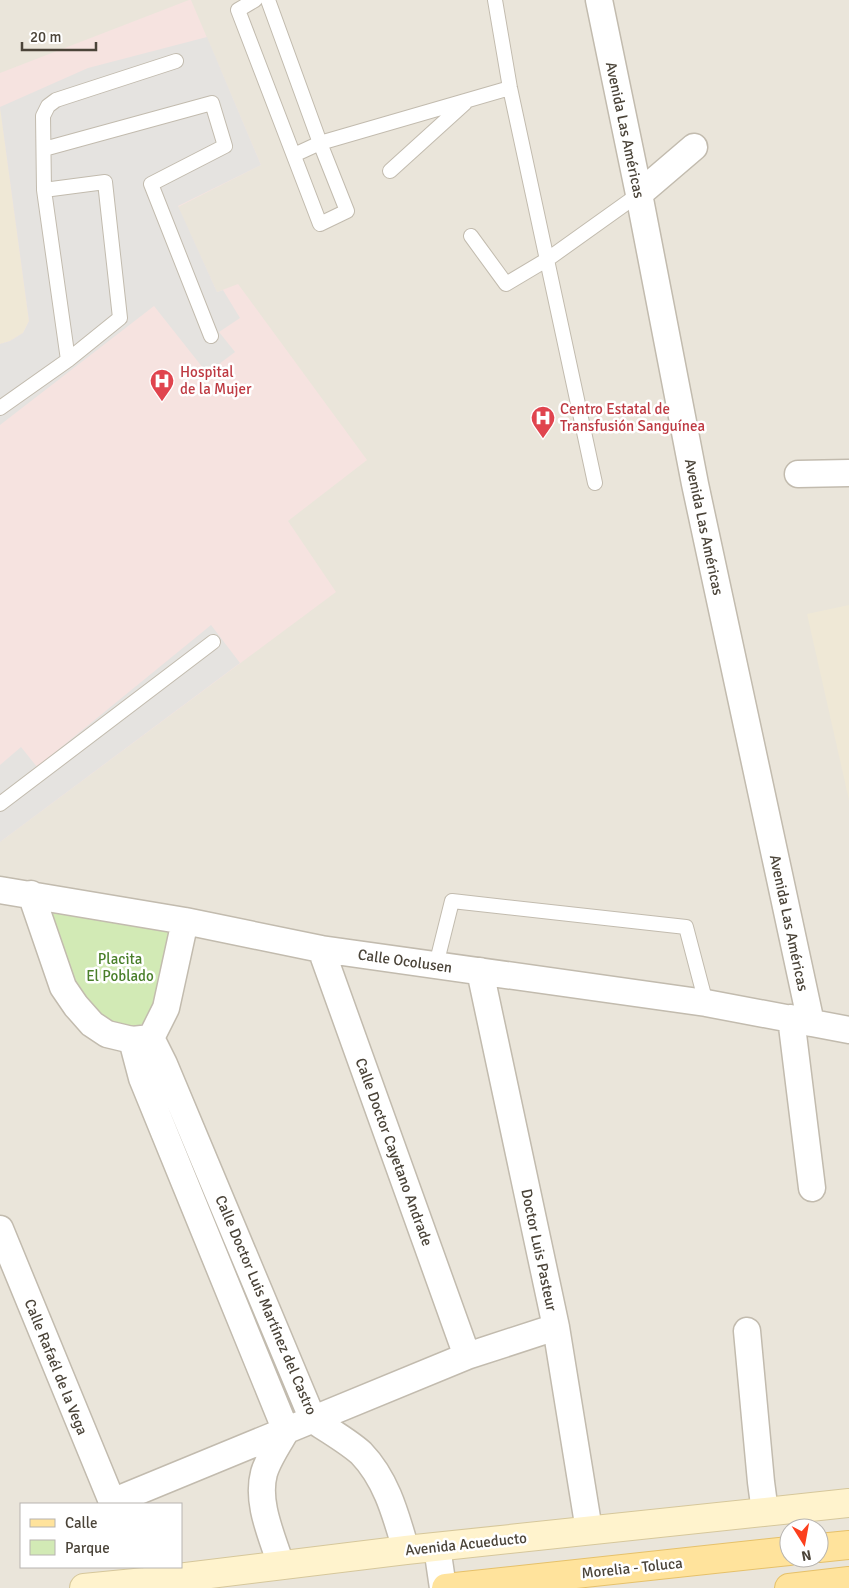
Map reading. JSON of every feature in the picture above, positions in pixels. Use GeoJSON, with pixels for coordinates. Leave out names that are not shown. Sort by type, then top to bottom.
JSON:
{"type":"FeatureCollection","features":[{"type":"Feature","properties":{"kind":"main road"},"geometry":{"type":"LineString","coordinates":[[829,1547],[849,1545]]}},
{"type":"Feature","properties":{"kind":"main road","name":"Morelia - Toluca"},"geometry":{"type":"LineString","coordinates":[[444,1588],[779,1552]]}},
{"type":"Feature","properties":{"kind":"main road"},"geometry":{"type":"LineString","coordinates":[[789,1588],[849,1582]]}},
{"type":"Feature","properties":{"kind":"street","name":"Avenida Las Américas"},"geometry":{"type":"LineString","coordinates":[[599,0],[639,194],[801,1021],[812,1188]]}},
{"type":"Feature","properties":{"kind":"street"},"geometry":{"type":"LineString","coordinates":[[639,194],[694,147]]}},
{"type":"Feature","properties":{"kind":"street"},"geometry":{"type":"LineString","coordinates":[[798,474],[849,472]]}},
{"type":"Feature","properties":{"kind":"street","name":"Calle Ocolusen"},"geometry":{"type":"LineString","coordinates":[[0,890],[185,921],[321,949],[706,1002],[849,1030]]}},
{"type":"Feature","properties":{"kind":"street"},"geometry":{"type":"LineString","coordinates":[[31,894],[63,987],[92,1024],[106,1034],[142,1039],[166,1008],[185,921]]}},
{"type":"Feature","properties":{"kind":"street","name":"Calle Doctor Cayetano Andrade"},"geometry":{"type":"LineString","coordinates":[[321,949],[466,1356]]}},
{"type":"Feature","properties":{"kind":"street","name":"Doctor Luis Pasteur"},"geometry":{"type":"LineString","coordinates":[[480,971],[556,1327],[589,1530]]}},
{"type":"Feature","properties":{"kind":"street","name":"Calle Doctor Luis Martínez del Castro"},"geometry":{"type":"LineString","coordinates":[[142,1039],[164,1064],[313,1420],[360,1453],[376,1473],[390,1498],[406,1550]]}},
{"type":"Feature","properties":{"kind":"street","name":"Calle Doctor Luis Martínez del Castro"},"geometry":{"type":"LineString","coordinates":[[142,1039],[142,1078],[286,1431],[265,1472],[262,1490],[265,1516],[282,1565]]}},
{"type":"Feature","properties":{"kind":"street","name":"Calle Rafaél de la Vega"},"geometry":{"type":"LineString","coordinates":[[0,1229],[112,1503]]}},
{"type":"Feature","properties":{"kind":"street"},"geometry":{"type":"LineString","coordinates":[[112,1503],[466,1356],[556,1327]]}},
{"type":"Feature","properties":{"kind":"street"},"geometry":{"type":"LineString","coordinates":[[747,1332],[765,1512]]}},
{"type":"Feature","properties":{"kind":"street","name":"Avenida Acueducto"},"geometry":{"type":"LineString","coordinates":[[84,1588],[142,1574],[282,1565],[849,1503]]}},
{"type":"Feature","properties":{"kind":"street"},"geometry":{"type":"LineString","coordinates":[[437,1547],[444,1588]]}},
{"type":"Feature","properties":{"kind":"lane"},"geometry":{"type":"LineString","coordinates":[[255,0],[238,10],[320,224],[347,211],[268,0]]}},
{"type":"Feature","properties":{"kind":"lane"},"geometry":{"type":"LineString","coordinates":[[495,0],[510,88],[548,259],[594,483]]}},
{"type":"Feature","properties":{"kind":"lane"},"geometry":{"type":"LineString","coordinates":[[68,360],[44,190],[43,116],[48,106],[56,100],[176,61]]}},
{"type":"Feature","properties":{"kind":"lane"},"geometry":{"type":"LineString","coordinates":[[294,156],[320,143],[510,88]]}},
{"type":"Feature","properties":{"kind":"lane"},"geometry":{"type":"LineString","coordinates":[[390,171],[467,101]]}},
{"type":"Feature","properties":{"kind":"lane"},"geometry":{"type":"LineString","coordinates":[[44,149],[212,103],[225,146],[151,184],[211,336]]}},
{"type":"Feature","properties":{"kind":"lane"},"geometry":{"type":"LineString","coordinates":[[0,408],[68,360],[120,318],[105,182],[44,190]]}},
{"type":"Feature","properties":{"kind":"lane"},"geometry":{"type":"LineString","coordinates":[[471,236],[506,284],[548,259],[639,194]]}},
{"type":"Feature","properties":{"kind":"lane"},"geometry":{"type":"LineString","coordinates":[[0,804],[213,642]]}},
{"type":"Feature","properties":{"kind":"lane"},"geometry":{"type":"LineString","coordinates":[[436,965],[452,901],[686,926],[706,1002]]}},
{"type":"Feature","properties":{"kind":"shaded area"},"geometry":{"type":"Polygon","coordinates":[[[0,0],[849,0],[849,1588],[0,1588],[0,0]]]}},
{"type":"Feature","properties":{"kind":"shaded area","name":"Hospital de la Mujer"},"geometry":{"type":"Polygon","coordinates":[[[191,0],[261,165],[178,207],[217,292],[238,284],[367,460],[288,521],[336,592],[0,842],[0,344],[10,341],[23,333],[29,321],[0,106],[0,73],[191,0]]]}},
{"type":"Feature","properties":{"kind":"shaded area"},"geometry":{"type":"Polygon","coordinates":[[[207,37],[261,165],[178,206],[217,292],[223,290],[240,318],[219,332],[235,352],[207,373],[154,306],[0,425],[0,344],[10,341],[23,333],[29,321],[0,107],[88,68],[207,37]]]}},
{"type":"Feature","properties":{"kind":"shaded area"},"geometry":{"type":"Polygon","coordinates":[[[0,106],[30,321],[24,332],[10,341],[0,344],[0,106]]]}},
{"type":"Feature","properties":{"kind":"shaded area"},"geometry":{"type":"Polygon","coordinates":[[[849,605],[849,800],[807,614],[849,605]]]}},
{"type":"Feature","properties":{"kind":"shaded area"},"geometry":{"type":"Polygon","coordinates":[[[211,625],[240,663],[0,842],[0,765],[21,747],[37,767],[211,625]]]}},
{"type":"Feature","properties":{"kind":"green space","name":"Placita El Poblado"},"geometry":{"type":"Polygon","coordinates":[[[52,906],[179,928],[149,1021],[133,1028],[103,1022],[76,991],[45,913],[52,906]]]}},
{"type":"Feature","properties":{"kind":"place","name":"Hospital de la Mujer"},"geometry":{"type":"Point","coordinates":[162,402]}},
{"type":"Feature","properties":{"kind":"place","name":"Centro Estatal de Transfusión Sanguínea"},"geometry":{"type":"Point","coordinates":[543,439]}}]}
